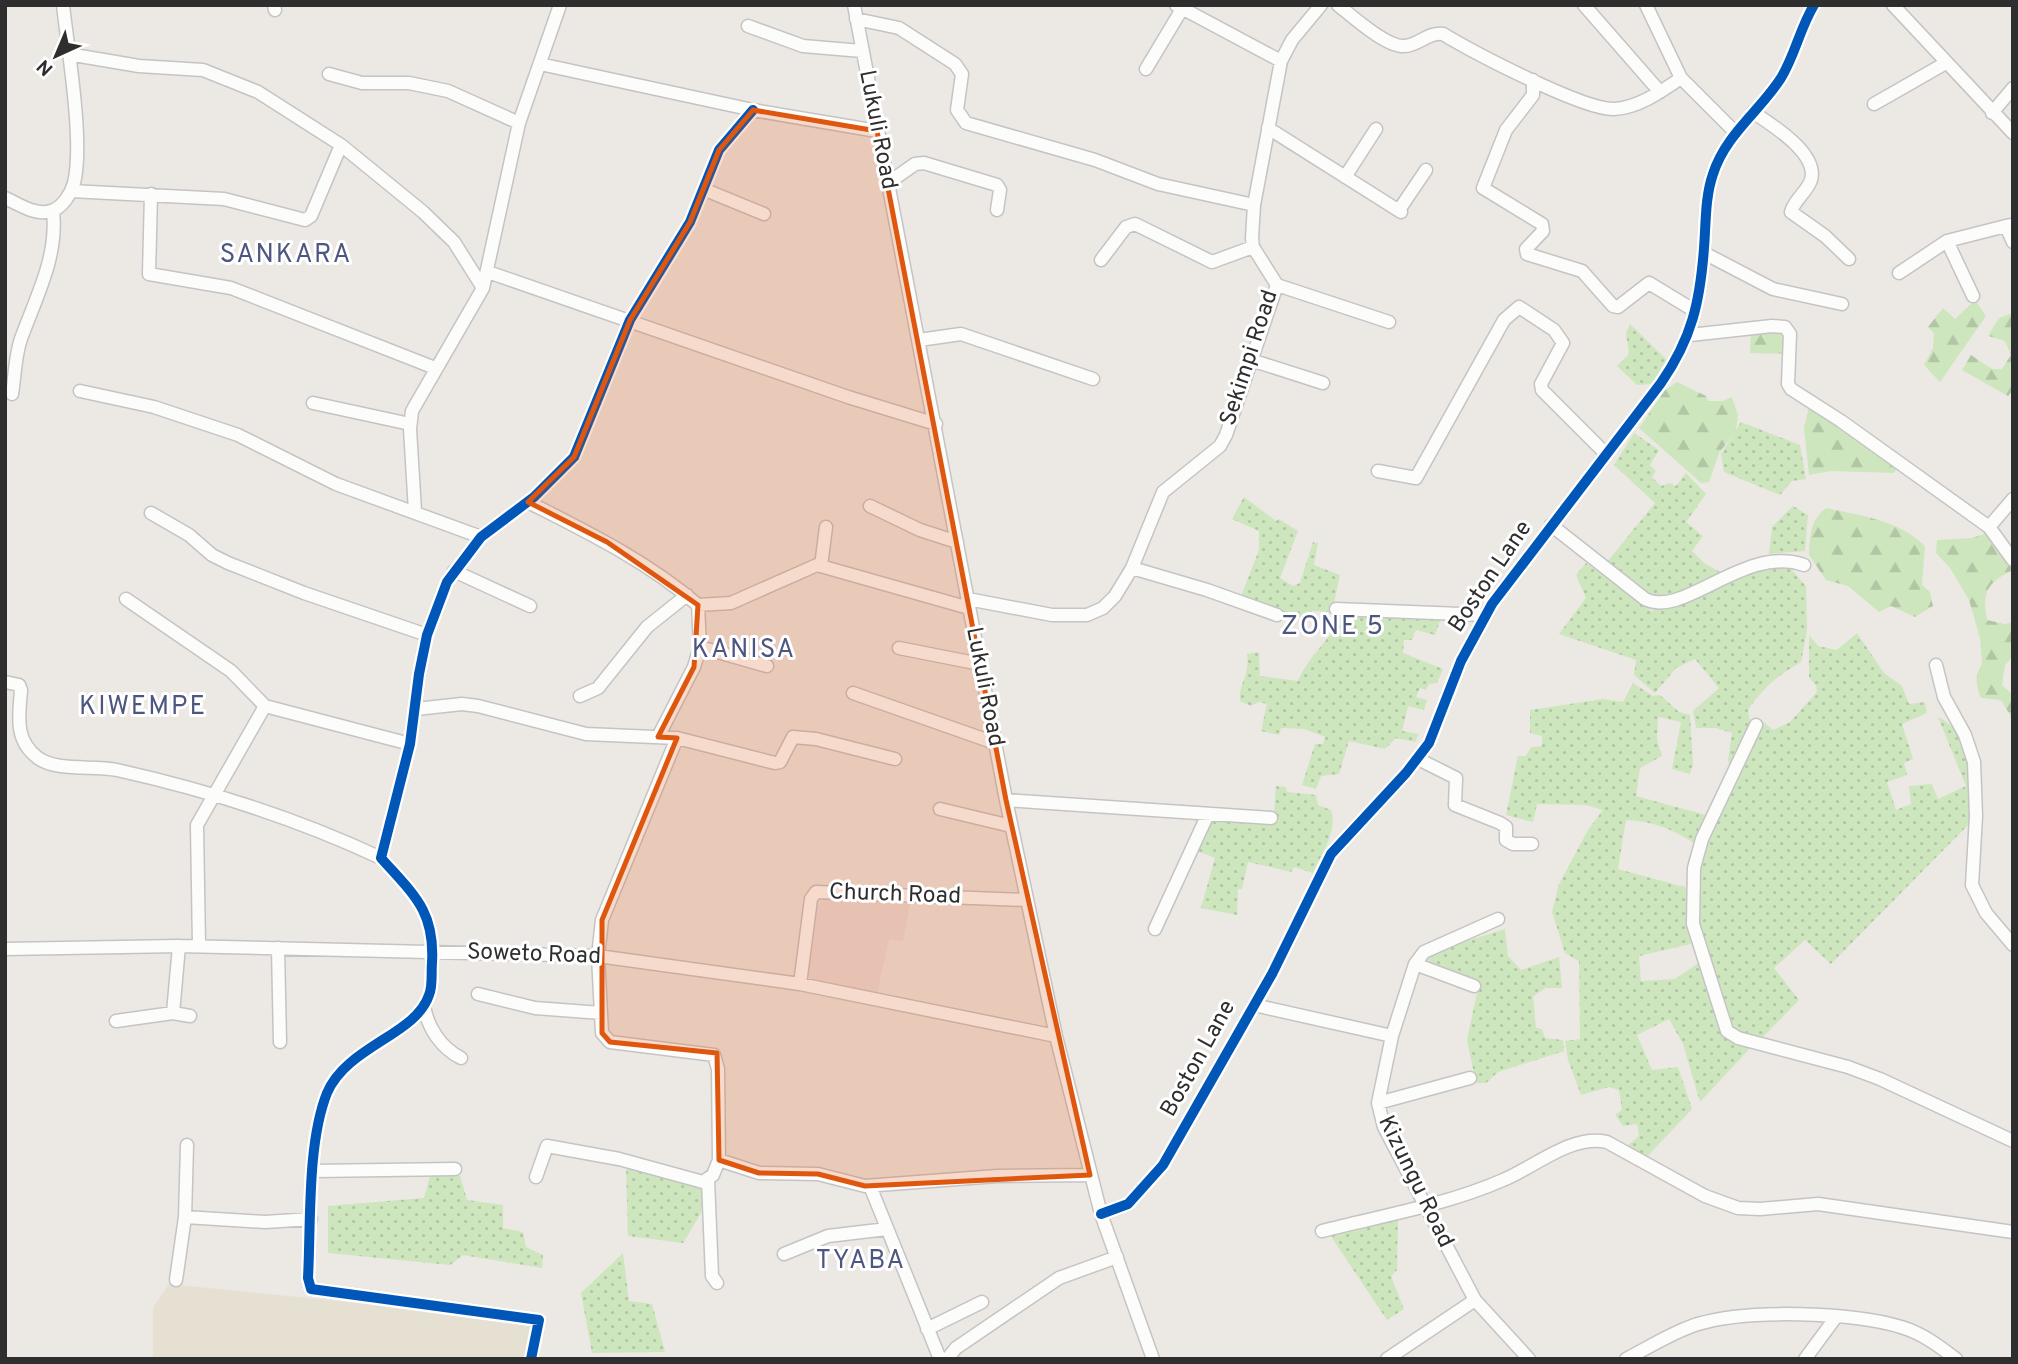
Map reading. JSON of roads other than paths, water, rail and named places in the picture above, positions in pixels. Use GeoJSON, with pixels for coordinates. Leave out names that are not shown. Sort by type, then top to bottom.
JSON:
{"type":"FeatureCollection","features":[{"type":"Feature","properties":{"kind":"street"},"geometry":{"type":"LineString","coordinates":[[5,198],[37,212],[53,211],[71,191],[75,170],[63,5]]}},
{"type":"Feature","properties":{"kind":"street"},"geometry":{"type":"LineString","coordinates":[[415,511],[410,424],[412,411],[483,288],[519,123],[560,5]]}},
{"type":"Feature","properties":{"kind":"street"},"geometry":{"type":"LineString","coordinates":[[1101,260],[1126,227],[1135,224],[1212,262],[1253,247],[1254,205],[1281,61],[1292,40],[1321,5]]}},
{"type":"Feature","properties":{"kind":"street"},"geometry":{"type":"LineString","coordinates":[[1338,5],[1391,43],[1407,46],[1434,34],[1443,34],[1533,80],[1609,109],[1626,107],[1660,92],[1681,78]]}},
{"type":"Feature","properties":{"kind":"street"},"geometry":{"type":"LineString","coordinates":[[1584,5],[1660,92]]}},
{"type":"Feature","properties":{"kind":"street"},"geometry":{"type":"LineString","coordinates":[[1646,5],[1681,78],[1735,132]]}},
{"type":"Feature","properties":{"kind":"street"},"geometry":{"type":"LineString","coordinates":[[1802,5],[1805,21]]}},
{"type":"Feature","properties":{"kind":"street","name":"Boston Lane"},"geometry":{"type":"LineString","coordinates":[[1101,1214],[1128,1204],[1163,1165],[1254,1004],[1331,854],[1418,759],[1429,743],[1461,661],[1485,615],[1661,383],[1690,335],[1704,253],[1708,191],[1718,160],[1735,132],[1781,77],[1814,5]]}},
{"type":"Feature","properties":{"kind":"street"},"geometry":{"type":"LineString","coordinates":[[1893,5],[1944,64],[2013,133]]}},
{"type":"Feature","properties":{"kind":"street"},"geometry":{"type":"LineString","coordinates":[[1146,69],[1179,7],[1281,61]]}},
{"type":"Feature","properties":{"kind":"street"},"geometry":{"type":"LineString","coordinates":[[855,12],[900,28],[955,64],[962,74],[957,110],[966,122],[1095,160],[1158,184],[1254,205]]}},
{"type":"Feature","properties":{"kind":"street","name":"Lukuli Road"},"geometry":{"type":"LineString","coordinates":[[855,12],[1006,800],[1056,1036],[1101,1214],[1153,1359]]}},
{"type":"Feature","properties":{"kind":"street"},"geometry":{"type":"LineString","coordinates":[[748,26],[803,46],[862,51]]}},
{"type":"Feature","properties":{"kind":"street"},"geometry":{"type":"LineString","coordinates":[[68,54],[139,66],[203,70],[258,92],[341,145],[449,237],[483,288]]}},
{"type":"Feature","properties":{"kind":"street"},"geometry":{"type":"LineString","coordinates":[[540,64],[753,110],[877,131]]}},
{"type":"Feature","properties":{"kind":"street"},"geometry":{"type":"LineString","coordinates":[[1874,104],[1944,64]]}},
{"type":"Feature","properties":{"kind":"street"},"geometry":{"type":"LineString","coordinates":[[329,74],[362,83],[409,83],[448,91],[519,123]]}},
{"type":"Feature","properties":{"kind":"street"},"geometry":{"type":"LineString","coordinates":[[1533,80],[1533,95],[1506,130],[1483,188],[1542,224],[1543,231],[1526,249],[1527,254],[1582,271],[1613,306],[1618,307],[1649,283],[1695,311]]}},
{"type":"Feature","properties":{"kind":"street"},"geometry":{"type":"LineString","coordinates":[[1992,113],[2013,88]]}},
{"type":"Feature","properties":{"kind":"street"},"geometry":{"type":"LineString","coordinates":[[381,858],[410,744],[427,635],[445,586],[481,537],[527,502],[574,457],[630,320],[687,227],[723,144],[753,110]]}},
{"type":"Feature","properties":{"kind":"street"},"geometry":{"type":"LineString","coordinates":[[1753,112],[1786,135],[1800,149],[1812,173],[1811,181],[1791,212],[1825,236],[1849,259]]}},
{"type":"Feature","properties":{"kind":"street"},"geometry":{"type":"LineString","coordinates":[[1268,128],[1400,211],[1426,170]]}},
{"type":"Feature","properties":{"kind":"street"},"geometry":{"type":"LineString","coordinates":[[1345,177],[1376,129]]}},
{"type":"Feature","properties":{"kind":"street"},"geometry":{"type":"LineString","coordinates":[[71,191],[224,199],[305,220],[311,216],[341,145]]}},
{"type":"Feature","properties":{"kind":"street"},"geometry":{"type":"LineString","coordinates":[[888,183],[915,164],[924,163],[997,185],[1000,190],[996,210]]}},
{"type":"Feature","properties":{"kind":"street"},"geometry":{"type":"LineString","coordinates":[[703,189],[764,214]]}},
{"type":"Feature","properties":{"kind":"street"},"geometry":{"type":"LineString","coordinates":[[151,194],[149,274],[231,288],[435,368]]}},
{"type":"Feature","properties":{"kind":"street"},"geometry":{"type":"LineString","coordinates":[[12,394],[21,338],[37,302],[49,262],[53,211]]}},
{"type":"Feature","properties":{"kind":"street"},"geometry":{"type":"LineString","coordinates":[[1899,272],[1947,241],[2010,225],[2013,242]]}},
{"type":"Feature","properties":{"kind":"street"},"geometry":{"type":"LineString","coordinates":[[1947,241],[1973,296]]}},
{"type":"Feature","properties":{"kind":"street","name":"Sekimpi Road"},"geometry":{"type":"LineString","coordinates":[[821,566],[969,604],[1052,615],[1087,615],[1109,603],[1132,568],[1163,492],[1220,446],[1226,435],[1277,285],[1253,247]]}},
{"type":"Feature","properties":{"kind":"street"},"geometry":{"type":"LineString","coordinates":[[1704,253],[1773,289],[1842,304]]}},
{"type":"Feature","properties":{"kind":"street"},"geometry":{"type":"LineString","coordinates":[[488,272],[887,410],[936,424]]}},
{"type":"Feature","properties":{"kind":"street"},"geometry":{"type":"LineString","coordinates":[[1277,285],[1389,322]]}},
{"type":"Feature","properties":{"kind":"street"},"geometry":{"type":"LineString","coordinates":[[1378,471],[1416,478],[1504,320],[1519,307],[1554,330],[1563,343],[1541,384],[1542,390],[1606,454]]}},
{"type":"Feature","properties":{"kind":"street"},"geometry":{"type":"LineString","coordinates":[[1690,335],[1785,327],[1790,334],[1791,389],[1849,426],[1989,527],[2013,560]]}},
{"type":"Feature","properties":{"kind":"street"},"geometry":{"type":"LineString","coordinates":[[919,340],[961,334],[1093,379]]}},
{"type":"Feature","properties":{"kind":"street"},"geometry":{"type":"LineString","coordinates":[[1251,360],[1323,383]]}},
{"type":"Feature","properties":{"kind":"street"},"geometry":{"type":"LineString","coordinates":[[80,391],[153,407],[238,435],[329,481],[481,537]]}},
{"type":"Feature","properties":{"kind":"street"},"geometry":{"type":"LineString","coordinates":[[313,403],[410,424]]}},
{"type":"Feature","properties":{"kind":"street"},"geometry":{"type":"LineString","coordinates":[[1989,527],[2013,499]]}},
{"type":"Feature","properties":{"kind":"street"},"geometry":{"type":"LineString","coordinates":[[527,502],[607,542],[698,605],[700,647],[694,667],[658,737]]}},
{"type":"Feature","properties":{"kind":"street"},"geometry":{"type":"LineString","coordinates":[[870,506],[920,530],[957,542]]}},
{"type":"Feature","properties":{"kind":"street"},"geometry":{"type":"LineString","coordinates":[[151,513],[189,535],[212,555],[304,593],[427,635]]}},
{"type":"Feature","properties":{"kind":"street"},"geometry":{"type":"LineString","coordinates":[[1551,525],[1645,599],[1658,604],[1674,600],[1749,565],[1782,560],[1804,565]]}},
{"type":"Feature","properties":{"kind":"street"},"geometry":{"type":"LineString","coordinates":[[698,605],[731,603],[821,566],[826,527]]}},
{"type":"Feature","properties":{"kind":"street"},"geometry":{"type":"LineString","coordinates":[[1132,568],[1208,590],[1277,615]]}},
{"type":"Feature","properties":{"kind":"street"},"geometry":{"type":"LineString","coordinates":[[454,572],[530,606]]}},
{"type":"Feature","properties":{"kind":"street"},"geometry":{"type":"LineString","coordinates":[[580,696],[589,695],[598,688],[647,627],[687,595]]}},
{"type":"Feature","properties":{"kind":"street"},"geometry":{"type":"LineString","coordinates":[[126,600],[231,671],[265,706],[410,744]]}},
{"type":"Feature","properties":{"kind":"street"},"geometry":{"type":"LineString","coordinates":[[1336,609],[1485,615]]}},
{"type":"Feature","properties":{"kind":"street"},"geometry":{"type":"LineString","coordinates":[[700,647],[767,666]]}},
{"type":"Feature","properties":{"kind":"street"},"geometry":{"type":"LineString","coordinates":[[899,648],[980,664]]}},
{"type":"Feature","properties":{"kind":"street"},"geometry":{"type":"LineString","coordinates":[[1936,665],[1944,697],[1965,734],[1974,762],[1974,894],[2013,945]]}},
{"type":"Feature","properties":{"kind":"street"},"geometry":{"type":"LineString","coordinates":[[5,682],[19,685],[22,690],[18,725],[20,737],[41,760],[58,765],[117,770],[281,816],[381,858],[421,903],[429,921],[433,952],[430,994],[416,1016],[357,1056],[338,1075],[328,1091],[317,1126],[308,1278],[311,1289],[539,1320],[531,1359]]}},
{"type":"Feature","properties":{"kind":"street"},"geometry":{"type":"LineString","coordinates":[[853,693],[995,743]]}},
{"type":"Feature","properties":{"kind":"street"},"geometry":{"type":"LineString","coordinates":[[416,709],[462,704],[497,709],[586,734],[677,738],[775,763],[779,762],[793,737],[816,739],[895,759]]}},
{"type":"Feature","properties":{"kind":"street"},"geometry":{"type":"LineString","coordinates":[[199,946],[197,825],[265,706]]}},
{"type":"Feature","properties":{"kind":"street"},"geometry":{"type":"LineString","coordinates":[[1756,725],[1702,839],[1693,868],[1693,924],[1727,1031],[1738,1038],[1847,1067],[1880,1079],[2013,1141]]}},
{"type":"Feature","properties":{"kind":"street"},"geometry":{"type":"LineString","coordinates":[[677,738],[602,920],[598,956],[602,1033],[610,1042],[708,1052],[717,1059],[719,1160],[708,1180],[712,1276],[717,1283]]}},
{"type":"Feature","properties":{"kind":"street"},"geometry":{"type":"LineString","coordinates":[[1418,759],[1456,778],[1455,805],[1504,825],[1506,841],[1513,844],[1532,844]]}},
{"type":"Feature","properties":{"kind":"street"},"geometry":{"type":"LineString","coordinates":[[1006,800],[1271,818]]}},
{"type":"Feature","properties":{"kind":"street"},"geometry":{"type":"LineString","coordinates":[[940,809],[1011,825]]}},
{"type":"Feature","properties":{"kind":"street"},"geometry":{"type":"LineString","coordinates":[[1155,929],[1208,814]]}},
{"type":"Feature","properties":{"kind":"street","name":"Church Road"},"geometry":{"type":"LineString","coordinates":[[800,984],[811,899],[816,892],[1027,900]]}},
{"type":"Feature","properties":{"kind":"street"},"geometry":{"type":"LineString","coordinates":[[1474,986],[1415,964],[1427,949],[1498,919]]}},
{"type":"Feature","properties":{"kind":"street"},"geometry":{"type":"LineString","coordinates":[[173,1013],[179,946]]}},
{"type":"Feature","properties":{"kind":"street","name":"Soweto Road"},"geometry":{"type":"LineString","coordinates":[[5,949],[199,946],[598,956],[800,984],[1056,1036]]}},
{"type":"Feature","properties":{"kind":"street"},"geometry":{"type":"LineString","coordinates":[[278,948],[280,1042]]}},
{"type":"Feature","properties":{"kind":"street","name":"Kizungu Road"},"geometry":{"type":"LineString","coordinates":[[1415,964],[1392,1036],[1378,1102],[1384,1127],[1475,1300],[1529,1359]]}},
{"type":"Feature","properties":{"kind":"street"},"geometry":{"type":"LineString","coordinates":[[478,994],[535,1007],[601,1013]]}},
{"type":"Feature","properties":{"kind":"street"},"geometry":{"type":"LineString","coordinates":[[1254,1004],[1392,1036]]}},
{"type":"Feature","properties":{"kind":"street"},"geometry":{"type":"LineString","coordinates":[[424,1005],[426,1019],[432,1030],[448,1052],[461,1058]]}},
{"type":"Feature","properties":{"kind":"street"},"geometry":{"type":"LineString","coordinates":[[116,1021],[173,1013],[190,1016]]}},
{"type":"Feature","properties":{"kind":"street"},"geometry":{"type":"LineString","coordinates":[[1378,1102],[1470,1078]]}},
{"type":"Feature","properties":{"kind":"street"},"geometry":{"type":"LineString","coordinates":[[1322,1231],[1502,1181],[1589,1140],[1607,1142],[1705,1196],[1738,1208],[1827,1205],[2013,1232]]}},
{"type":"Feature","properties":{"kind":"street"},"geometry":{"type":"LineString","coordinates":[[176,1280],[185,1217],[187,1145]]}},
{"type":"Feature","properties":{"kind":"street"},"geometry":{"type":"LineString","coordinates":[[536,1177],[547,1146],[619,1159],[703,1182],[708,1180]]}},
{"type":"Feature","properties":{"kind":"street"},"geometry":{"type":"LineString","coordinates":[[719,1160],[766,1174],[818,1174],[870,1186],[997,1176],[1090,1175]]}},
{"type":"Feature","properties":{"kind":"street"},"geometry":{"type":"LineString","coordinates":[[314,1171],[455,1169]]}},
{"type":"Feature","properties":{"kind":"street"},"geometry":{"type":"LineString","coordinates":[[870,1186],[940,1359]]}},
{"type":"Feature","properties":{"kind":"street"},"geometry":{"type":"LineString","coordinates":[[185,1217],[265,1222],[311,1219]]}},
{"type":"Feature","properties":{"kind":"street"},"geometry":{"type":"LineString","coordinates":[[784,1254],[828,1236],[887,1229]]}},
{"type":"Feature","properties":{"kind":"street"},"geometry":{"type":"LineString","coordinates":[[947,1359],[956,1348],[1059,1278],[1116,1257]]}},
{"type":"Feature","properties":{"kind":"street"},"geometry":{"type":"LineString","coordinates":[[1387,1359],[1475,1300]]}},
{"type":"Feature","properties":{"kind":"street"},"geometry":{"type":"LineString","coordinates":[[928,1329],[982,1302]]}},
{"type":"Feature","properties":{"kind":"street"},"geometry":{"type":"LineString","coordinates":[[1626,1359],[1672,1334],[1700,1323],[1746,1316],[1836,1317],[1900,1326],[1921,1335],[1956,1359]]}},
{"type":"Feature","properties":{"kind":"street"},"geometry":{"type":"LineString","coordinates":[[1805,1359],[1836,1317]]}},
{"type":"Feature","properties":{"kind":"district","name":"SANKARA"},"geometry":{"type":"Point","coordinates":[286,255]}},
{"type":"Feature","properties":{"kind":"district","name":"ZONE 5"},"geometry":{"type":"Point","coordinates":[1333,627]}},
{"type":"Feature","properties":{"kind":"district","name":"KANISA"},"geometry":{"type":"Point","coordinates":[744,650]}},
{"type":"Feature","properties":{"kind":"district","name":"KIWEMPE"},"geometry":{"type":"Point","coordinates":[143,707]}},
{"type":"Feature","properties":{"kind":"district","name":"TYABA"},"geometry":{"type":"Point","coordinates":[861,1261]}}]}
